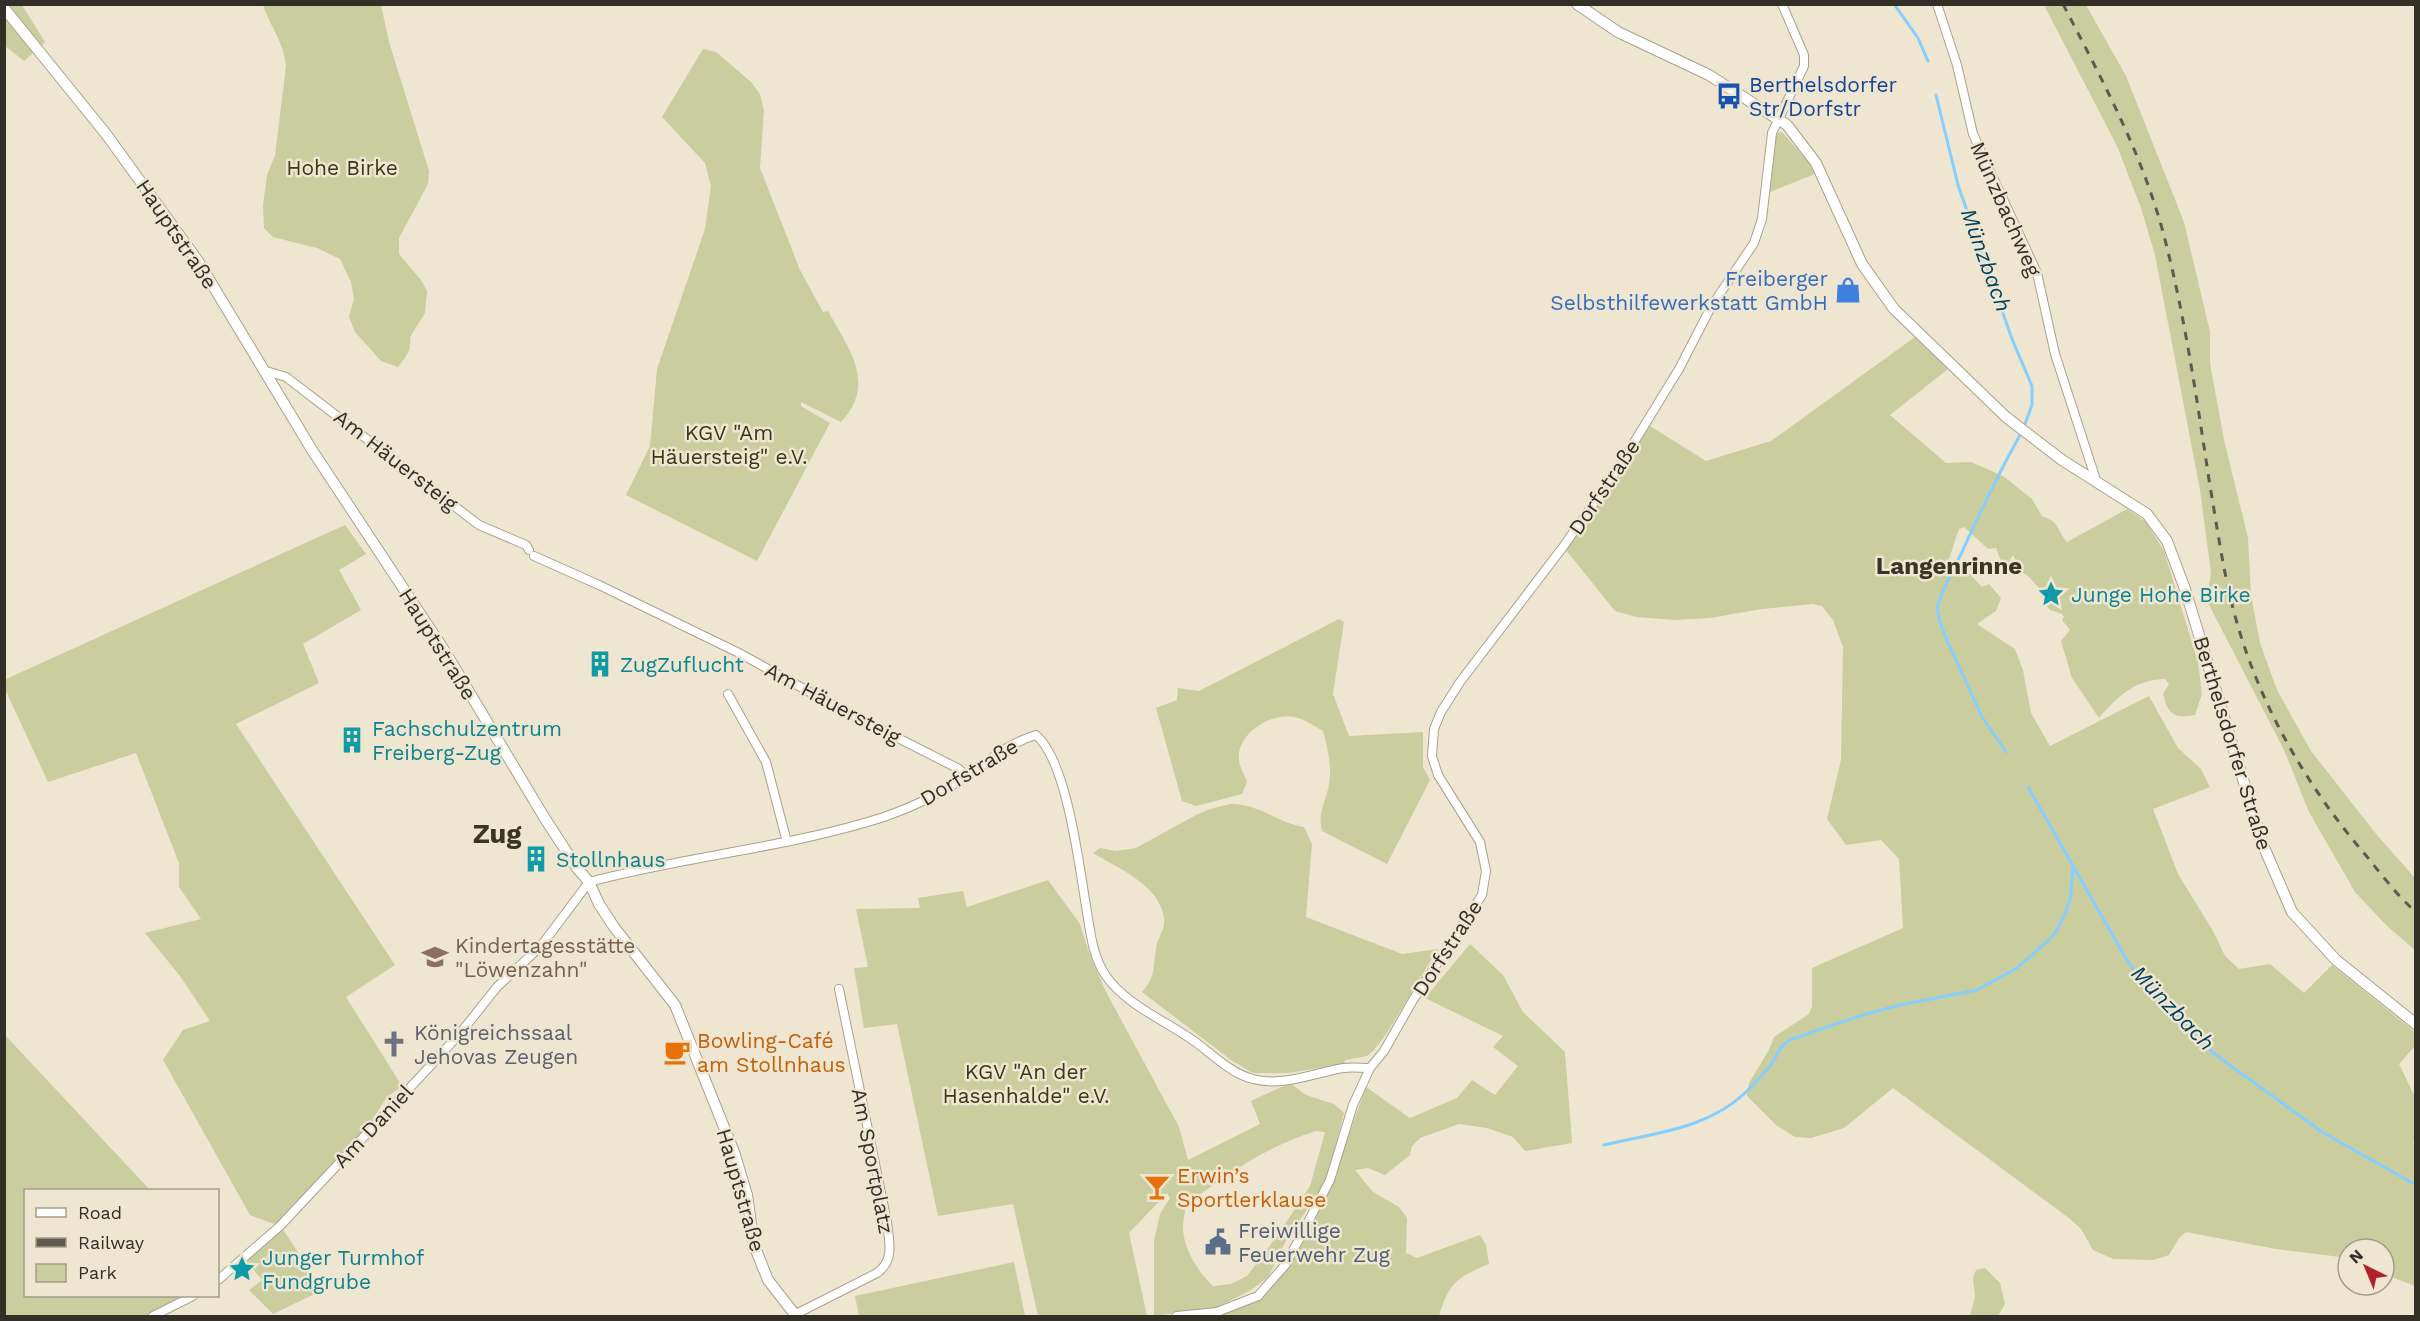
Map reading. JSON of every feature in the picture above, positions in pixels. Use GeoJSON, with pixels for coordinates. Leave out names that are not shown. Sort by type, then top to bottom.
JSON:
{"type":"FeatureCollection","features":[{"type":"Feature","properties":{"kind":"street","name":"Berthelsdorfer Straße"},"geometry":{"type":"LineString","coordinates":[[1577,4],[1618,32],[1709,75],[1778,119],[1796,134],[1816,163],[1862,264],[1894,309],[2006,417],[2062,460],[2147,514],[2158,527],[2173,554],[2263,845],[2292,912],[2336,960],[2415,1024]]}},
{"type":"Feature","properties":{"kind":"street","name":"Dorfstraße"},"geometry":{"type":"LineString","coordinates":[[589,882],[787,842],[884,816],[925,801],[967,777],[995,754],[1020,740],[1036,735],[1048,749],[1060,779],[1094,949],[1105,975],[1125,996],[1190,1037],[1237,1072],[1252,1079],[1288,1080],[1345,1068],[1370,1068],[1384,1051],[1423,985],[1482,895],[1484,885],[1486,871],[1480,842],[1443,783],[1432,756],[1434,729],[1441,712],[1460,682],[1563,547],[1617,470],[1679,369],[1711,307],[1754,243],[1762,219],[1772,133],[1804,66],[1804,55],[1782,4]]}},
{"type":"Feature","properties":{"kind":"street","name":"Münzbachweg"},"geometry":{"type":"LineString","coordinates":[[1937,4],[1957,65],[1973,134],[2037,273],[2055,354],[2097,483]]}},
{"type":"Feature","properties":{"kind":"street","name":"Hauptstraße"},"geometry":{"type":"LineString","coordinates":[[4,8],[106,134],[198,261],[315,455],[444,650],[544,817],[577,868],[589,882],[614,927],[675,1005],[734,1152],[747,1195],[754,1245],[768,1280],[795,1316]]}},
{"type":"Feature","properties":{"kind":"street","name":"Am Häuersteig"},"geometry":{"type":"LineString","coordinates":[[263,370],[286,377],[479,525],[526,545],[532,553],[739,653],[835,706],[958,769],[967,777]]}},
{"type":"Feature","properties":{"kind":"street"},"geometry":{"type":"LineString","coordinates":[[728,694],[766,762],[787,842]]}},
{"type":"Feature","properties":{"kind":"street","name":"Am Daniel"},"geometry":{"type":"LineString","coordinates":[[219,1279],[280,1226],[434,1062],[497,987],[542,946],[589,882]]}},
{"type":"Feature","properties":{"kind":"street","name":"Am Sportplatz"},"geometry":{"type":"LineString","coordinates":[[795,1316],[877,1274],[890,1259],[887,1222],[839,989]]}},
{"type":"Feature","properties":{"kind":"street"},"geometry":{"type":"LineString","coordinates":[[1178,1317],[1217,1312],[1258,1296],[1286,1264],[1330,1180],[1353,1105],[1370,1068]]}},
{"type":"Feature","properties":{"kind":"street"},"geometry":{"type":"LineString","coordinates":[[153,1317],[191,1297]]}},
{"type":"Feature","properties":{"kind":"green space"},"geometry":{"type":"Polygon","coordinates":[[[4,5],[22,5],[45,42],[24,61],[5,46],[4,5]]]}},
{"type":"Feature","properties":{"kind":"green space","name":"Hohe Birke"},"geometry":{"type":"Polygon","coordinates":[[[263,5],[381,5],[389,42],[429,171],[428,184],[399,238],[399,254],[421,280],[427,291],[425,313],[410,337],[406,357],[398,367],[381,361],[355,332],[349,317],[354,299],[351,282],[340,259],[317,248],[273,237],[264,228],[263,205],[267,175],[275,155],[286,66],[280,43],[263,5]]]}},
{"type":"Feature","properties":{"kind":"green space"},"geometry":{"type":"Polygon","coordinates":[[[2044,5],[2086,5],[2126,76],[2184,222],[2210,332],[2210,363],[2224,440],[2248,538],[2251,595],[2260,643],[2277,690],[2311,751],[2377,835],[2415,878],[2415,950],[2387,926],[2355,892],[2309,812],[2284,750],[2207,601],[2211,573],[2200,490],[2155,255],[2141,208],[2117,146],[2044,5]]]}},
{"type":"Feature","properties":{"kind":"green space","name":"KGV \"Am Häuersteig\" e.V."},"geometry":{"type":"Polygon","coordinates":[[[703,49],[716,52],[751,82],[760,94],[764,110],[760,168],[800,270],[823,312],[828,311],[844,339],[856,366],[858,380],[857,394],[852,408],[841,422],[801,402],[801,406],[830,423],[757,561],[626,495],[650,446],[657,369],[705,229],[711,186],[705,163],[662,117],[703,49]]]}},
{"type":"Feature","properties":{"kind":"green space"},"geometry":{"type":"Polygon","coordinates":[[[1782,132],[1808,162],[1815,174],[1770,192],[1776,136],[1782,132]]]}},
{"type":"Feature","properties":{"kind":"green space"},"geometry":{"type":"Polygon","coordinates":[[[1915,337],[1948,369],[1890,415],[1946,463],[1971,462],[2003,476],[2032,499],[2042,516],[2055,523],[2067,542],[2127,509],[2146,522],[2164,551],[2198,662],[2202,694],[2195,715],[2177,716],[2170,711],[2163,694],[2169,684],[2165,679],[2144,682],[2136,686],[2113,703],[2099,718],[2072,678],[2061,641],[2070,630],[2062,620],[2064,617],[2050,610],[2044,603],[2046,596],[2029,577],[2019,570],[2013,555],[2008,563],[2002,564],[1996,548],[1988,549],[1964,527],[1959,529],[1948,562],[1964,568],[1982,587],[1989,584],[2001,598],[1996,611],[1977,624],[2015,649],[2023,670],[2031,713],[2050,746],[2149,696],[2178,748],[2201,769],[2210,787],[2153,809],[2178,874],[2213,931],[2225,956],[2239,969],[2270,964],[2304,993],[2332,965],[2415,1032],[2415,1046],[2399,1064],[2415,1097],[2413,1144],[2416,1145],[2415,1286],[2396,1279],[2396,1237],[2336,1237],[2336,1256],[2276,1249],[2186,1232],[2179,1238],[2169,1255],[2153,1260],[2113,1259],[2093,1250],[2081,1229],[2069,1218],[1893,1088],[1844,1128],[1811,1138],[1795,1137],[1776,1125],[1747,1096],[1749,1083],[1769,1050],[1774,1037],[1809,1014],[1812,1006],[1812,968],[1903,928],[1899,859],[1881,840],[1846,845],[1827,819],[1841,760],[1843,647],[1833,620],[1822,606],[1812,604],[1762,609],[1710,618],[1675,620],[1636,617],[1615,611],[1566,550],[1650,426],[1706,461],[1771,441],[1915,337]]]}},
{"type":"Feature","properties":{"kind":"green space"},"geometry":{"type":"Polygon","coordinates":[[[345,525],[366,554],[339,570],[361,610],[303,644],[319,683],[236,724],[395,965],[346,997],[402,1086],[387,1097],[370,1123],[303,1196],[280,1225],[323,1290],[273,1314],[249,1290],[262,1280],[244,1258],[280,1226],[250,1215],[163,1060],[183,1030],[210,1021],[180,976],[145,933],[201,919],[179,887],[179,863],[136,753],[48,782],[5,689],[4,680],[345,525]]]}},
{"type":"Feature","properties":{"kind":"green space"},"geometry":{"type":"Polygon","coordinates":[[[1339,619],[1344,622],[1333,694],[1349,736],[1423,732],[1423,767],[1430,780],[1387,864],[1322,831],[1321,813],[1330,771],[1323,731],[1306,721],[1285,716],[1257,727],[1243,742],[1240,750],[1239,760],[1247,782],[1242,794],[1196,806],[1182,801],[1156,708],[1177,700],[1178,688],[1199,691],[1339,619]]]}},
{"type":"Feature","properties":{"kind":"green space"},"geometry":{"type":"Polygon","coordinates":[[[1230,804],[1250,807],[1285,822],[1304,827],[1312,844],[1306,917],[1402,954],[1438,949],[1385,1036],[1367,1056],[1345,1060],[1344,1064],[1288,1073],[1253,1073],[1231,1060],[1142,992],[1152,976],[1157,945],[1164,926],[1160,905],[1146,886],[1093,853],[1100,848],[1115,851],[1136,848],[1196,815],[1230,804]]]}},
{"type":"Feature","properties":{"kind":"green space","name":"KGV \"An der Hasenhalde\" e.V."},"geometry":{"type":"Polygon","coordinates":[[[1048,880],[1080,924],[1105,990],[1179,1127],[1188,1160],[1260,1124],[1251,1101],[1290,1083],[1306,1095],[1334,1104],[1344,1113],[1327,1180],[1287,1239],[1268,1277],[1251,1290],[1216,1308],[1154,1316],[1154,1241],[1160,1214],[1170,1198],[1167,1193],[1129,1233],[1147,1316],[1038,1316],[1013,1204],[938,1216],[897,1024],[864,1028],[854,968],[868,967],[856,909],[920,908],[918,898],[963,891],[967,907],[1048,880]],[[1316,1131],[1298,1137],[1264,1153],[1232,1172],[1186,1205],[1183,1229],[1186,1245],[1197,1267],[1213,1286],[1231,1284],[1247,1276],[1277,1236],[1310,1186],[1325,1132],[1316,1131]]]}},
{"type":"Feature","properties":{"kind":"green space"},"geometry":{"type":"Polygon","coordinates":[[[1470,944],[1503,975],[1523,1012],[1565,1052],[1572,1143],[1525,1151],[1513,1137],[1487,1128],[1459,1124],[1420,1138],[1412,1146],[1410,1155],[1385,1175],[1368,1168],[1355,1170],[1373,1192],[1399,1207],[1407,1218],[1406,1253],[1417,1258],[1480,1235],[1486,1245],[1489,1264],[1456,1282],[1439,1316],[1191,1316],[1259,1297],[1288,1265],[1340,1159],[1366,1087],[1410,1118],[1457,1098],[1472,1080],[1495,1095],[1518,1066],[1493,1047],[1503,1036],[1425,998],[1470,944]]]}},
{"type":"Feature","properties":{"kind":"green space"},"geometry":{"type":"Polygon","coordinates":[[[4,1034],[149,1189],[24,1189],[24,1297],[191,1297],[153,1316],[5,1316],[4,1034]]]}},
{"type":"Feature","properties":{"kind":"green space"},"geometry":{"type":"Polygon","coordinates":[[[1014,1262],[1025,1316],[859,1316],[855,1296],[1014,1262]]]}},
{"type":"Feature","properties":{"kind":"green space"},"geometry":{"type":"Polygon","coordinates":[[[1985,1268],[2000,1283],[2005,1304],[1998,1316],[1970,1316],[1975,1297],[1973,1278],[1976,1270],[1985,1268]]]}},
{"type":"Feature","properties":{"kind":"waterway","name":"Münzbach"},"geometry":{"type":"LineString","coordinates":[[1894,4],[1918,38],[1928,61]]}},
{"type":"Feature","properties":{"kind":"waterway","name":"Münzbach"},"geometry":{"type":"LineString","coordinates":[[1936,95],[1958,185],[2012,339],[2032,386],[2032,405],[2025,424]]}},
{"type":"Feature","properties":{"kind":"waterway","name":"Münzbach"},"geometry":{"type":"LineString","coordinates":[[2006,752],[1982,717],[1946,638],[1937,607],[1983,507],[2020,435]]}},
{"type":"Feature","properties":{"kind":"waterway","name":"Münzbach"},"geometry":{"type":"LineString","coordinates":[[2028,787],[2125,957],[2136,973],[2202,1043],[2322,1132],[2416,1185]]}},
{"type":"Feature","properties":{"kind":"waterway"},"geometry":{"type":"LineString","coordinates":[[1604,1145],[1661,1133],[1714,1115],[1745,1093],[1771,1065],[1783,1045],[1790,1040],[1856,1017],[1900,1005],[1977,990],[2017,968],[2053,936],[2062,920],[2070,901],[2073,867]]}},
{"type":"Feature","properties":{"kind":"railway"},"geometry":{"type":"LineString","coordinates":[[2063,4],[2106,87],[2132,144],[2163,232],[2184,326],[2228,589],[2247,654],[2259,685],[2288,744],[2323,800],[2388,883],[2416,912]]}},
{"type":"Feature","properties":{"kind":"place","name":"Berthelsdorfer Str/Dorfstr"},"geometry":{"type":"Point","coordinates":[1729,96]}},
{"type":"Feature","properties":{"kind":"place","name":"Freiberger Selbsthilfewerkstatt GmbH"},"geometry":{"type":"Point","coordinates":[1848,290]}},
{"type":"Feature","properties":{"kind":"place","name":"Junge Hohe Birke"},"geometry":{"type":"Point","coordinates":[2051,594]}},
{"type":"Feature","properties":{"kind":"place","name":"ZugZuflucht"},"geometry":{"type":"Point","coordinates":[600,664]}},
{"type":"Feature","properties":{"kind":"place","name":"Fachschulzentrum Freiberg-Zug"},"geometry":{"type":"Point","coordinates":[352,740]}},
{"type":"Feature","properties":{"kind":"place","name":"Stollnhaus"},"geometry":{"type":"Point","coordinates":[536,859]}},
{"type":"Feature","properties":{"kind":"place","name":"Kindertagesstätte \"Löwenzahn\""},"geometry":{"type":"Point","coordinates":[435,957]}},
{"type":"Feature","properties":{"kind":"place","name":"Königreichssaal Jehovas Zeugen"},"geometry":{"type":"Point","coordinates":[394,1044]}},
{"type":"Feature","properties":{"kind":"place","name":"Bowling-Café am Stollnhaus"},"geometry":{"type":"Point","coordinates":[677,1052]}},
{"type":"Feature","properties":{"kind":"place","name":"Erwin’s Sportlerklause"},"geometry":{"type":"Point","coordinates":[1157,1187]}},
{"type":"Feature","properties":{"kind":"place","name":"Freiwillige Feuerwehr Zug"},"geometry":{"type":"Point","coordinates":[1218,1242]}},
{"type":"Feature","properties":{"kind":"place","name":"Junger Turmhof Fundgrube"},"geometry":{"type":"Point","coordinates":[242,1269]}},
{"type":"Feature","properties":{"kind":"district","name":"Langenrinne"},"geometry":{"type":"Point","coordinates":[1949,566]}},
{"type":"Feature","properties":{"kind":"district","name":"Zug"},"geometry":{"type":"Point","coordinates":[497,834]}}]}
